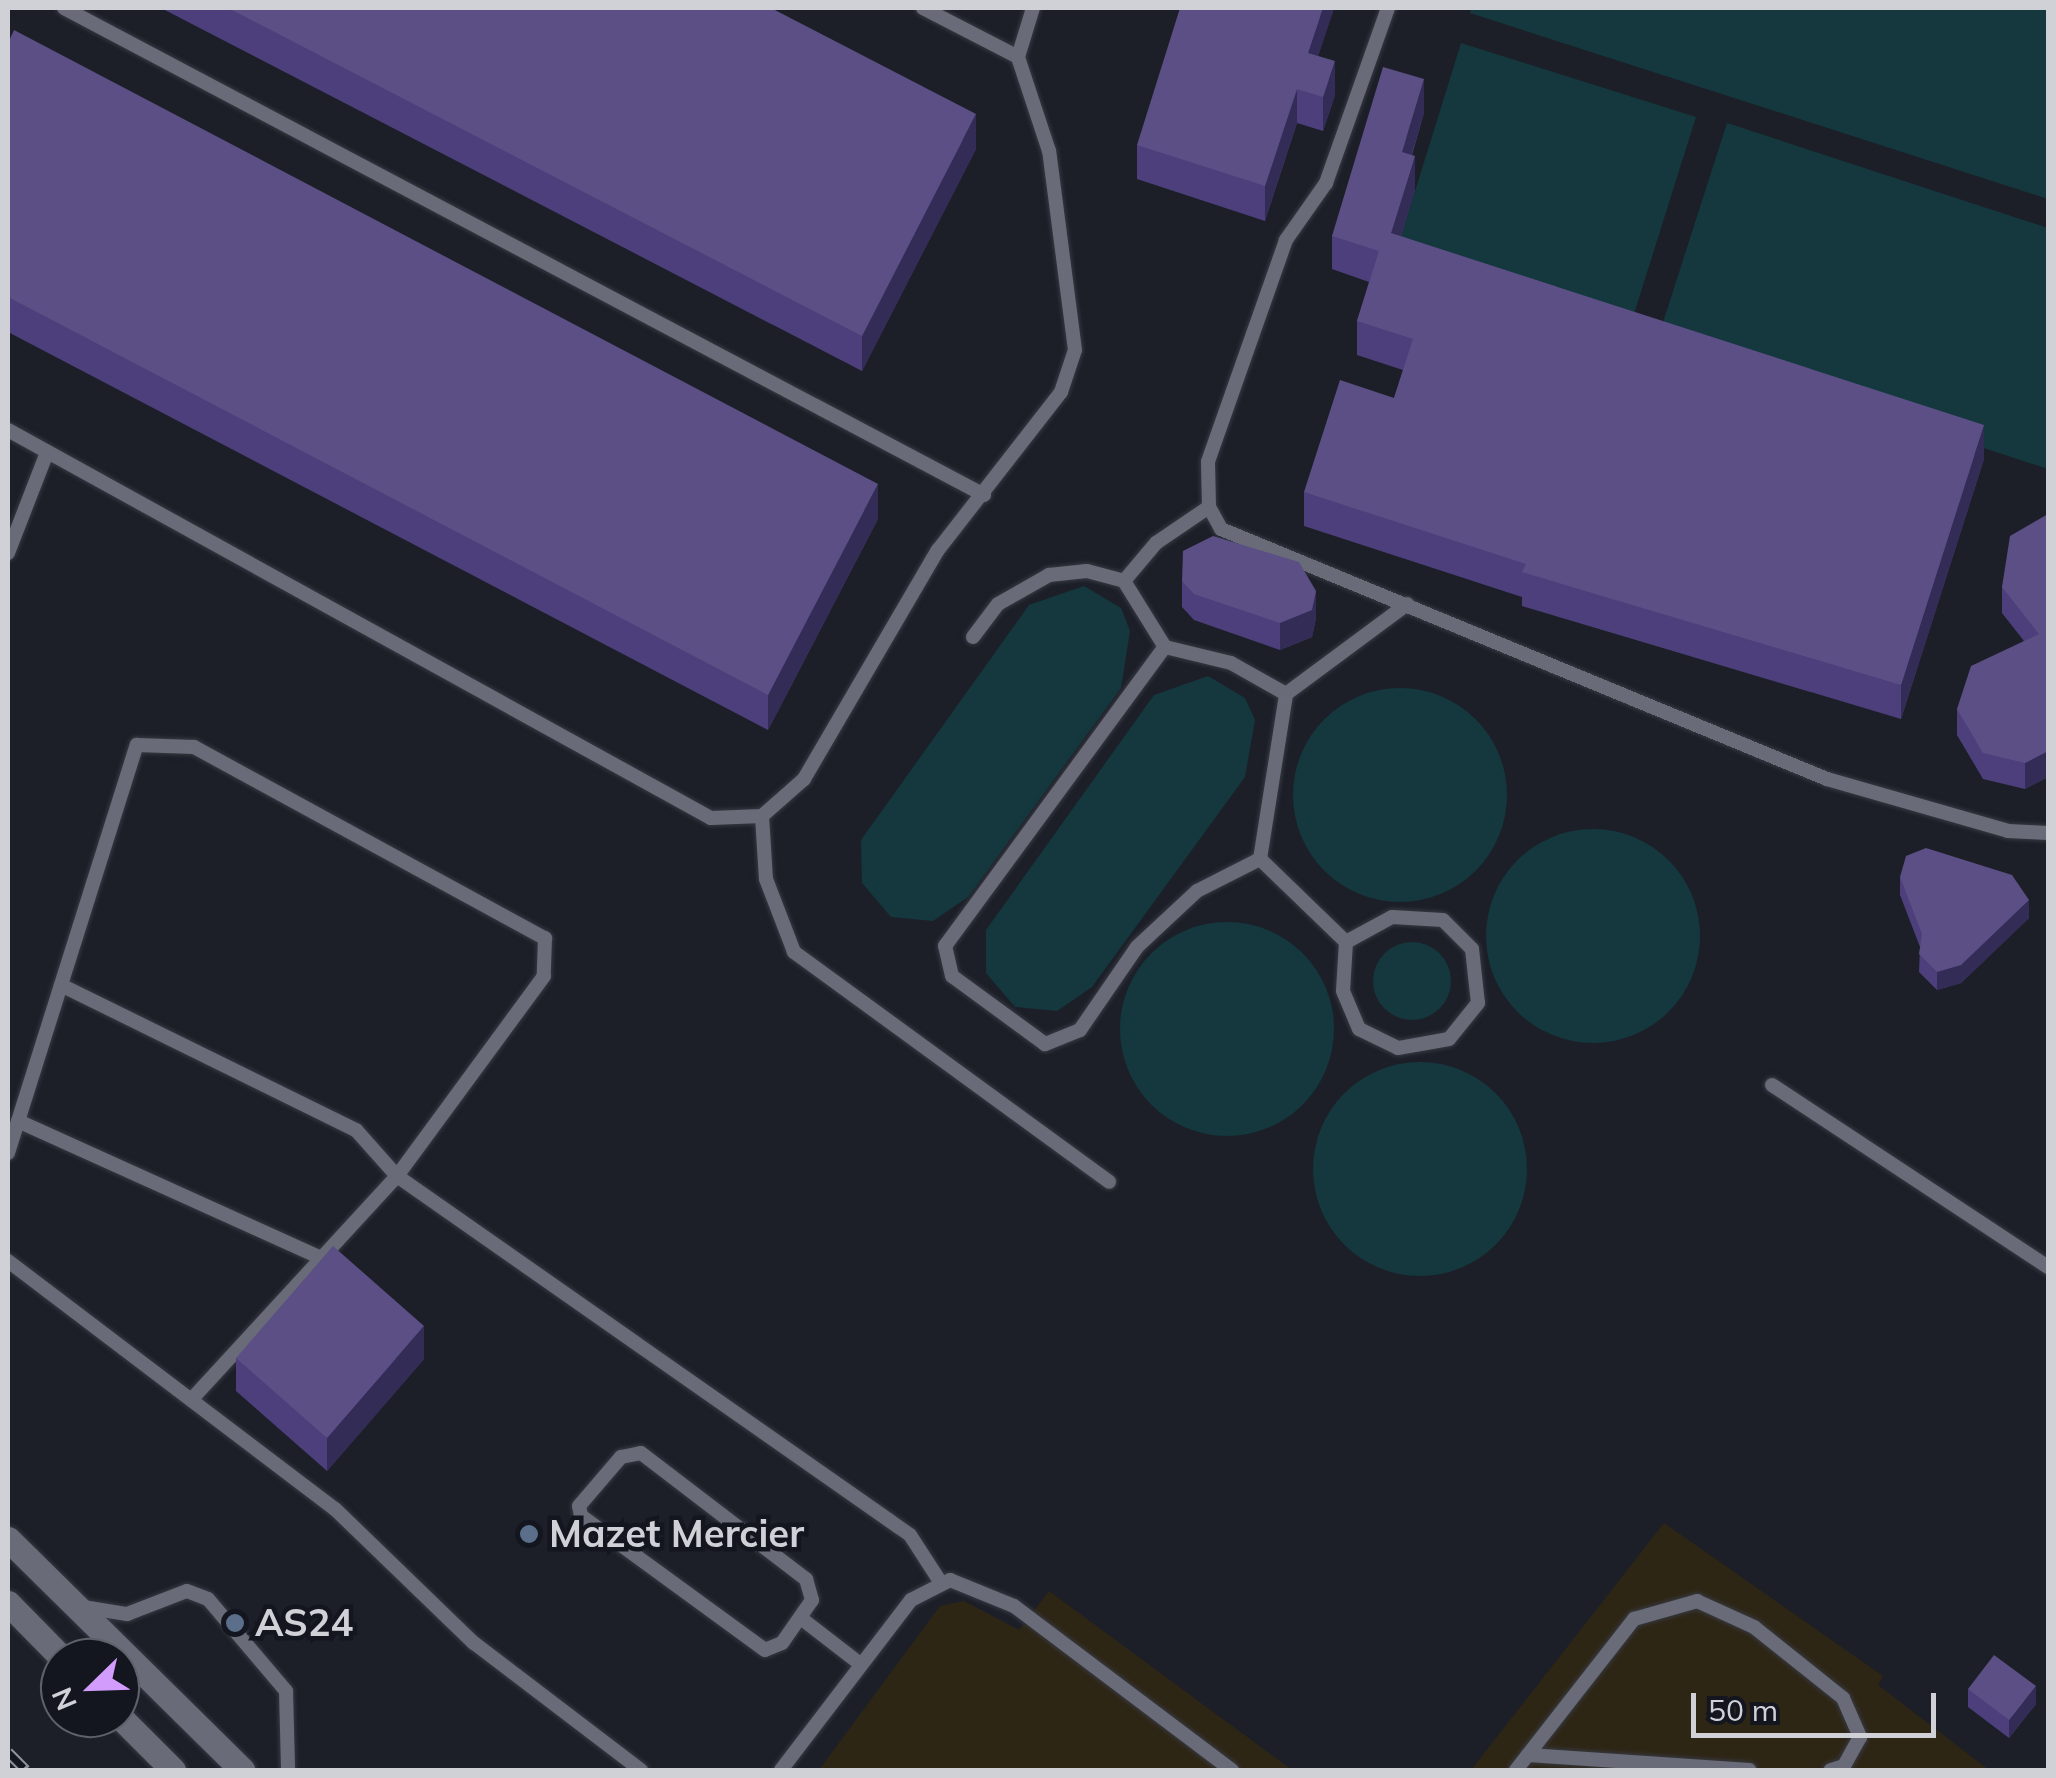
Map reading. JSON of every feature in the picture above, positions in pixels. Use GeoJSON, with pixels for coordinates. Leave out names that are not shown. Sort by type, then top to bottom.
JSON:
{"type":"FeatureCollection","features":[{"type":"Feature","properties":{"kind":"main road"},"geometry":{"type":"LineString","coordinates":[[8,1539],[242,1770]]}},
{"type":"Feature","properties":{"kind":"main road"},"geometry":{"type":"LineString","coordinates":[[8,1603],[42,1638]]}},
{"type":"Feature","properties":{"kind":"main road"},"geometry":{"type":"LineString","coordinates":[[140,1737],[172,1770]]}},
{"type":"Feature","properties":{"kind":"lane"},"geometry":{"type":"LineString","coordinates":[[64,8],[984,495]]}},
{"type":"Feature","properties":{"kind":"lane"},"geometry":{"type":"LineString","coordinates":[[923,8],[1018,57]]}},
{"type":"Feature","properties":{"kind":"lane"},"geometry":{"type":"LineString","coordinates":[[8,430],[46,455],[711,818],[762,816],[804,779],[938,550],[1061,392],[1075,350],[1049,151],[1018,57],[1033,8]]}},
{"type":"Feature","properties":{"kind":"lane"},"geometry":{"type":"LineString","coordinates":[[1388,8],[1326,182],[1286,240],[1208,462],[1209,508],[1245,544],[1407,604],[1827,779],[2008,831],[2048,833]]}},
{"type":"Feature","properties":{"kind":"lane"},"geometry":{"type":"LineString","coordinates":[[8,553],[46,455]]}},
{"type":"Feature","properties":{"kind":"lane"},"geometry":{"type":"LineString","coordinates":[[1124,580],[1156,544],[1209,508]]}},
{"type":"Feature","properties":{"kind":"lane"},"geometry":{"type":"LineString","coordinates":[[973,637],[998,604],[1049,575],[1124,580]]}},
{"type":"Feature","properties":{"kind":"lane"},"geometry":{"type":"LineString","coordinates":[[1124,580],[1165,647],[1231,663],[1286,694]]}},
{"type":"Feature","properties":{"kind":"lane"},"geometry":{"type":"LineString","coordinates":[[1260,859],[1286,694],[1407,604]]}},
{"type":"Feature","properties":{"kind":"lane"},"geometry":{"type":"LineString","coordinates":[[1165,647],[945,946],[952,976],[1044,1044],[1080,1030],[1136,947],[1197,892],[1260,859]]}},
{"type":"Feature","properties":{"kind":"lane"},"geometry":{"type":"LineString","coordinates":[[8,1153],[137,746],[162,739],[194,747],[545,938],[544,976],[396,1176],[192,1398]]}},
{"type":"Feature","properties":{"kind":"lane"},"geometry":{"type":"LineString","coordinates":[[762,816],[766,879],[794,952],[1109,1182]]}},
{"type":"Feature","properties":{"kind":"lane"},"geometry":{"type":"LineString","coordinates":[[1260,859],[1346,942],[1343,990],[1359,1029],[1398,1048],[1449,1038],[1478,1003],[1472,949],[1443,920],[1392,917],[1346,942]]}},
{"type":"Feature","properties":{"kind":"lane"},"geometry":{"type":"LineString","coordinates":[[61,985],[356,1130],[396,1176],[910,1535],[941,1582]]}},
{"type":"Feature","properties":{"kind":"lane"},"geometry":{"type":"LineString","coordinates":[[1772,1085],[2048,1267]]}},
{"type":"Feature","properties":{"kind":"lane"},"geometry":{"type":"LineString","coordinates":[[18,1120],[322,1258]]}},
{"type":"Feature","properties":{"kind":"lane"},"geometry":{"type":"LineString","coordinates":[[8,1261],[335,1509],[474,1644],[641,1770]]}},
{"type":"Feature","properties":{"kind":"lane"},"geometry":{"type":"LineString","coordinates":[[640,1453],[806,1579],[812,1600],[802,1619],[764,1650],[579,1506],[621,1457],[640,1453]]}},
{"type":"Feature","properties":{"kind":"lane"},"geometry":{"type":"LineString","coordinates":[[780,1770],[911,1600],[941,1582],[967,1581],[1014,1606],[1232,1770]]}},
{"type":"Feature","properties":{"kind":"lane"},"geometry":{"type":"LineString","coordinates":[[72,1604],[127,1614],[187,1591],[208,1599],[286,1691],[288,1770]]}},
{"type":"Feature","properties":{"kind":"lane"},"geometry":{"type":"LineString","coordinates":[[1516,1770],[1634,1620],[1670,1602],[1698,1601],[1754,1627],[1843,1698],[1860,1737],[1844,1766],[1831,1770]]}},
{"type":"Feature","properties":{"kind":"lane"},"geometry":{"type":"LineString","coordinates":[[802,1619],[859,1664]]}},
{"type":"Feature","properties":{"kind":"lane"},"geometry":{"type":"LineString","coordinates":[[1528,1755],[1749,1770]]}},
{"type":"Feature","properties":{"kind":"shaded area"},"geometry":{"type":"Polygon","coordinates":[[[1664,1523],[1883,1676],[1878,1685],[1989,1770],[1471,1770],[1664,1523]]]}},
{"type":"Feature","properties":{"kind":"shaded area"},"geometry":{"type":"Polygon","coordinates":[[[1049,1591],[1292,1770],[819,1770],[940,1606],[964,1601],[1019,1630],[1049,1591]]]}},
{"type":"Feature","properties":{"kind":"water"},"geometry":{"type":"Polygon","coordinates":[[[1471,8],[2048,8],[2048,199],[1470,13],[1471,8]]]}},
{"type":"Feature","properties":{"kind":"water"},"geometry":{"type":"Polygon","coordinates":[[[1461,43],[1696,117],[1628,333],[1394,259],[1461,43]]]}},
{"type":"Feature","properties":{"kind":"water"},"geometry":{"type":"Polygon","coordinates":[[[1727,123],[2048,228],[2048,469],[1657,341],[1727,123]]]}},
{"type":"Feature","properties":{"kind":"water"},"geometry":{"type":"Polygon","coordinates":[[[1084,586],[1121,608],[1130,631],[1121,688],[968,897],[933,921],[891,917],[862,883],[861,840],[1029,605],[1084,586]]]}},
{"type":"Feature","properties":{"kind":"water"},"geometry":{"type":"Polygon","coordinates":[[[1208,676],[1245,698],[1255,720],[1245,777],[1092,987],[1057,1011],[1015,1007],[986,973],[986,930],[1154,695],[1208,676]]]}},
{"type":"Feature","properties":{"kind":"water"},"geometry":{"type":"Polygon","coordinates":[[[1400,688],[1441,696],[1476,719],[1499,754],[1507,795],[1499,836],[1476,871],[1441,894],[1400,902],[1359,894],[1324,871],[1301,836],[1293,795],[1301,754],[1324,719],[1359,696],[1400,688]]]}},
{"type":"Feature","properties":{"kind":"water"},"geometry":{"type":"Polygon","coordinates":[[[1593,829],[1634,837],[1669,860],[1692,895],[1700,936],[1692,977],[1669,1012],[1634,1035],[1593,1043],[1552,1035],[1517,1012],[1494,977],[1486,936],[1494,895],[1517,860],[1552,837],[1593,829]]]}},
{"type":"Feature","properties":{"kind":"water"},"geometry":{"type":"Polygon","coordinates":[[[1227,922],[1268,930],[1303,953],[1326,988],[1334,1029],[1326,1070],[1303,1105],[1268,1128],[1227,1136],[1186,1128],[1151,1105],[1128,1070],[1120,1029],[1128,988],[1151,953],[1186,930],[1227,922]]]}},
{"type":"Feature","properties":{"kind":"water"},"geometry":{"type":"Polygon","coordinates":[[[1412,942],[1427,945],[1439,954],[1448,966],[1448,996],[1439,1008],[1427,1017],[1412,1020],[1397,1017],[1385,1008],[1376,996],[1373,981],[1376,966],[1385,954],[1397,945],[1412,942]]]}},
{"type":"Feature","properties":{"kind":"water"},"geometry":{"type":"Polygon","coordinates":[[[1420,1062],[1461,1070],[1496,1093],[1519,1128],[1527,1169],[1519,1210],[1496,1245],[1461,1268],[1420,1276],[1379,1268],[1344,1245],[1321,1210],[1313,1169],[1321,1128],[1344,1093],[1379,1070],[1420,1062]]]}},
{"type":"Feature","properties":{"kind":"building"},"geometry":{"type":"Polygon","coordinates":[[[228,8],[771,8],[976,114],[862,336],[228,8]]]}},
{"type":"Feature","properties":{"kind":"building"},"geometry":{"type":"Polygon","coordinates":[[[1180,8],[1323,8],[1308,53],[1335,61],[1323,97],[1297,89],[1265,186],[1137,145],[1180,8]]]}},
{"type":"Feature","properties":{"kind":"building"},"geometry":{"type":"Polygon","coordinates":[[[14,30],[878,484],[768,695],[8,297],[8,43],[14,30]]]}},
{"type":"Feature","properties":{"kind":"building"},"geometry":{"type":"Polygon","coordinates":[[[1383,67],[1424,79],[1402,152],[1415,156],[1391,233],[1984,425],[1901,685],[1522,572],[1526,564],[1304,492],[1340,380],[1394,398],[1413,339],[1357,321],[1379,251],[1332,236],[1383,67]]]}},
{"type":"Feature","properties":{"kind":"building"},"geometry":{"type":"Polygon","coordinates":[[[2048,514],[2048,751],[2025,763],[1983,753],[1957,709],[1971,666],[2039,634],[2002,587],[2010,536],[2048,514]]]}},
{"type":"Feature","properties":{"kind":"building"},"geometry":{"type":"Polygon","coordinates":[[[1213,536],[1299,562],[1316,591],[1312,610],[1280,623],[1194,594],[1182,581],[1183,551],[1213,536]]]}},
{"type":"Feature","properties":{"kind":"building"},"geometry":{"type":"Polygon","coordinates":[[[1926,848],[2012,875],[2029,900],[1961,965],[1937,972],[1919,954],[1922,934],[1900,877],[1906,856],[1926,848]]]}},
{"type":"Feature","properties":{"kind":"building"},"geometry":{"type":"Polygon","coordinates":[[[333,1246],[424,1326],[327,1438],[236,1358],[333,1246]]]}},
{"type":"Feature","properties":{"kind":"building"},"geometry":{"type":"Polygon","coordinates":[[[1994,1655],[2036,1686],[2009,1720],[1968,1689],[1994,1655]]]}},
{"type":"Feature","properties":{"kind":"railway"},"geometry":{"type":"LineString","coordinates":[[8,1752],[26,1770]]}},
{"type":"Feature","properties":{"kind":"place","name":"Mazet Mercier"},"geometry":{"type":"Point","coordinates":[529,1534]}},
{"type":"Feature","properties":{"kind":"place","name":"AS24"},"geometry":{"type":"Point","coordinates":[235,1623]}}]}
